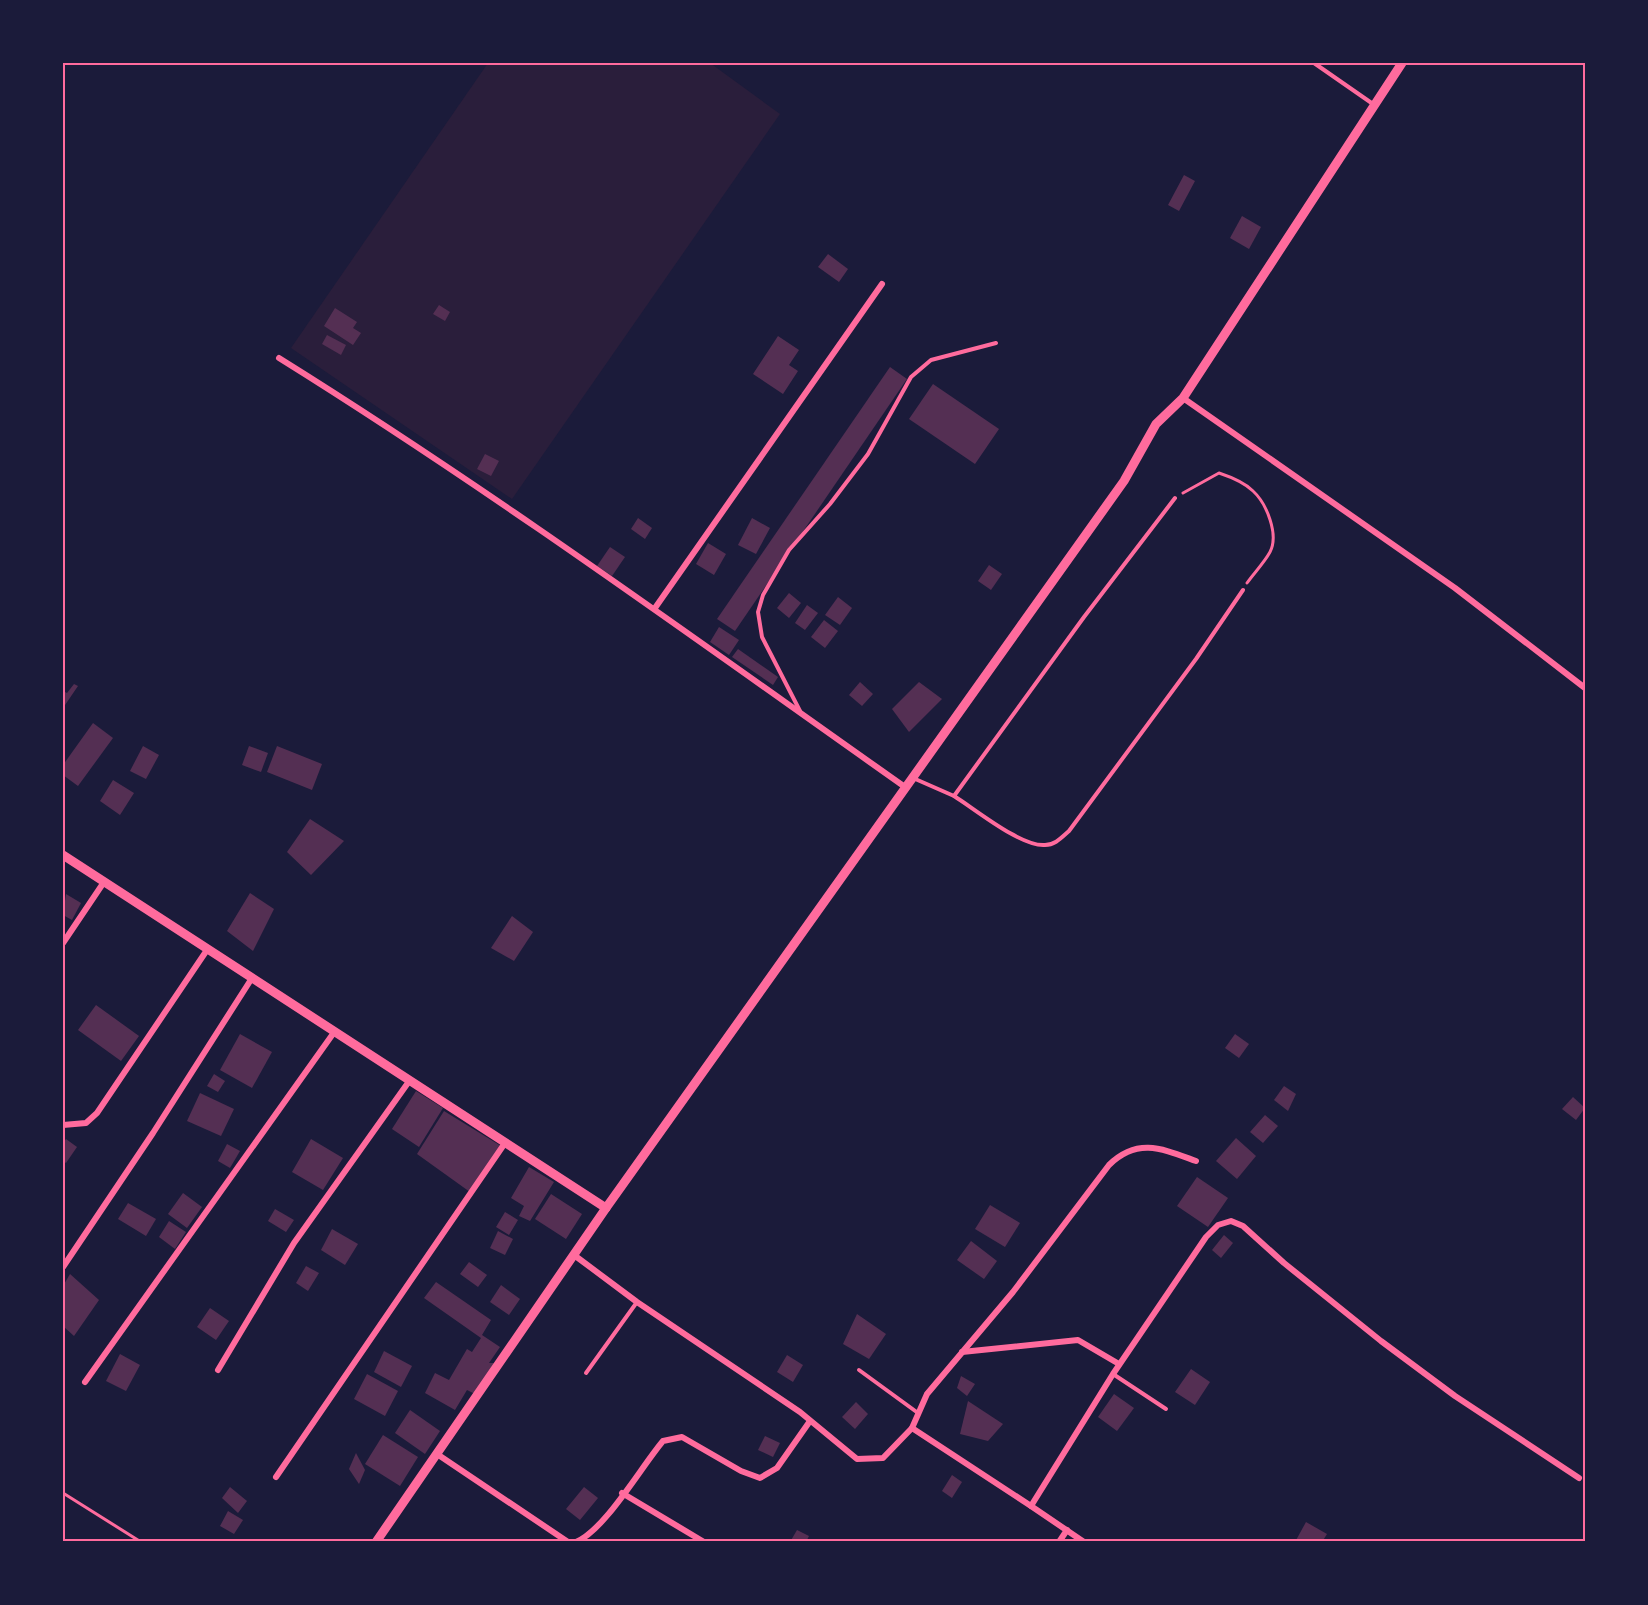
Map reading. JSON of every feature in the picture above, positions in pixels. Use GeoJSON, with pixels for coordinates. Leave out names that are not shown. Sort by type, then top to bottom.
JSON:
{"type":"FeatureCollection","features":[{"type":"Feature","properties":{"kind":"street"},"geometry":{"type":"LineString","coordinates":[[376,1542],[606,1208],[1124,481],[1156,424],[1183,398],[1402,63]]}},
{"type":"Feature","properties":{"kind":"street"},"geometry":{"type":"LineString","coordinates":[[654,608],[882,284]]}},
{"type":"Feature","properties":{"kind":"street"},"geometry":{"type":"LineString","coordinates":[[279,358],[411,440],[654,608],[905,787]]}},
{"type":"Feature","properties":{"kind":"street"},"geometry":{"type":"LineString","coordinates":[[1183,398],[1455,588],[1585,688]]}},
{"type":"Feature","properties":{"kind":"street"},"geometry":{"type":"LineString","coordinates":[[63,855],[207,950],[336,1030],[606,1208]]}},
{"type":"Feature","properties":{"kind":"street"},"geometry":{"type":"LineString","coordinates":[[63,943],[104,882]]}},
{"type":"Feature","properties":{"kind":"street"},"geometry":{"type":"LineString","coordinates":[[63,1125],[86,1123],[97,1113],[207,950]]}},
{"type":"Feature","properties":{"kind":"street"},"geometry":{"type":"LineString","coordinates":[[63,1267],[153,1133],[252,978]]}},
{"type":"Feature","properties":{"kind":"street"},"geometry":{"type":"LineString","coordinates":[[85,1382],[336,1030]]}},
{"type":"Feature","properties":{"kind":"street"},"geometry":{"type":"LineString","coordinates":[[218,1370],[294,1243],[410,1080]]}},
{"type":"Feature","properties":{"kind":"street"},"geometry":{"type":"LineString","coordinates":[[276,1478],[505,1143]]}},
{"type":"Feature","properties":{"kind":"street"},"geometry":{"type":"LineString","coordinates":[[574,1255],[637,1302],[810,1421],[858,1459],[883,1458],[912,1428],[927,1394],[1013,1292],[1109,1165],[1122,1152],[1138,1147],[1165,1149],[1197,1161]]}},
{"type":"Feature","properties":{"kind":"street"},"geometry":{"type":"LineString","coordinates":[[1031,1506],[1119,1364],[1206,1237],[1218,1225],[1231,1221],[1243,1226],[1284,1263],[1380,1341],[1455,1396],[1579,1478]]}},
{"type":"Feature","properties":{"kind":"street"},"geometry":{"type":"LineString","coordinates":[[962,1352],[1078,1340],[1119,1364]]}},
{"type":"Feature","properties":{"kind":"street"},"geometry":{"type":"LineString","coordinates":[[576,1542],[591,1533],[663,1441],[672,1437],[682,1437],[741,1471],[760,1478],[768,1476],[777,1468],[810,1421]]}},
{"type":"Feature","properties":{"kind":"street"},"geometry":{"type":"LineString","coordinates":[[912,1428],[1084,1542]]}},
{"type":"Feature","properties":{"kind":"street"},"geometry":{"type":"LineString","coordinates":[[437,1454],[568,1542]]}},
{"type":"Feature","properties":{"kind":"street"},"geometry":{"type":"LineString","coordinates":[[622,1493],[704,1542]]}},
{"type":"Feature","properties":{"kind":"street"},"geometry":{"type":"LineString","coordinates":[[1059,1542],[1067,1530]]}},
{"type":"Feature","properties":{"kind":"lane"},"geometry":{"type":"LineString","coordinates":[[1314,63],[1374,104]]}},
{"type":"Feature","properties":{"kind":"lane"},"geometry":{"type":"LineString","coordinates":[[801,714],[762,637],[758,612],[763,595],[789,550],[868,454],[911,377],[931,360],[996,343]]}},
{"type":"Feature","properties":{"kind":"lane"},"geometry":{"type":"LineString","coordinates":[[954,796],[1077,627],[1175,498]]}},
{"type":"Feature","properties":{"kind":"lane"},"geometry":{"type":"LineString","coordinates":[[912,778],[954,796],[1028,843],[1044,845],[1055,843],[1069,831],[1182,678],[1242,590]]}},
{"type":"Feature","properties":{"kind":"lane"},"geometry":{"type":"LineString","coordinates":[[586,1373],[637,1302]]}},
{"type":"Feature","properties":{"kind":"lane"},"geometry":{"type":"LineString","coordinates":[[859,1370],[918,1414]]}},
{"type":"Feature","properties":{"kind":"lane"},"geometry":{"type":"LineString","coordinates":[[1113,1374],[1166,1409]]}},
{"type":"Feature","properties":{"kind":"path"},"geometry":{"type":"LineString","coordinates":[[1175,498],[1220,473],[1236,479],[1254,491],[1268,514],[1273,533],[1271,550],[1242,590]]}},
{"type":"Feature","properties":{"kind":"path"},"geometry":{"type":"LineString","coordinates":[[63,1493],[141,1542]]}},
{"type":"Feature","properties":{"kind":"shaded area"},"geometry":{"type":"Polygon","coordinates":[[[488,63],[710,63],[780,114],[512,499],[291,348],[488,63]]]}},
{"type":"Feature","properties":{"kind":"building"},"geometry":{"type":"Polygon","coordinates":[[[1184,175],[1195,181],[1179,211],[1168,205],[1184,175]]]}},
{"type":"Feature","properties":{"kind":"building"},"geometry":{"type":"Polygon","coordinates":[[[1242,216],[1261,227],[1249,249],[1230,238],[1242,216]]]}},
{"type":"Feature","properties":{"kind":"building"},"geometry":{"type":"Polygon","coordinates":[[[828,254],[848,269],[839,282],[818,267],[828,254]]]}},
{"type":"Feature","properties":{"kind":"building"},"geometry":{"type":"Polygon","coordinates":[[[439,305],[450,312],[445,321],[433,314],[439,305]]]}},
{"type":"Feature","properties":{"kind":"building"},"geometry":{"type":"Polygon","coordinates":[[[335,308],[357,322],[353,328],[361,333],[353,345],[324,326],[335,308]]]}},
{"type":"Feature","properties":{"kind":"building"},"geometry":{"type":"Polygon","coordinates":[[[327,335],[346,345],[341,355],[322,344],[327,335]]]}},
{"type":"Feature","properties":{"kind":"building"},"geometry":{"type":"Polygon","coordinates":[[[778,336],[799,350],[789,365],[798,371],[783,394],[753,374],[778,336]]]}},
{"type":"Feature","properties":{"kind":"building"},"geometry":{"type":"Polygon","coordinates":[[[890,367],[907,379],[735,631],[717,619],[890,367]]]}},
{"type":"Feature","properties":{"kind":"building"},"geometry":{"type":"Polygon","coordinates":[[[933,384],[999,429],[975,464],[909,419],[933,384]]]}},
{"type":"Feature","properties":{"kind":"building"},"geometry":{"type":"Polygon","coordinates":[[[485,454],[499,461],[491,476],[477,469],[485,454]]]}},
{"type":"Feature","properties":{"kind":"building"},"geometry":{"type":"Polygon","coordinates":[[[638,518],[652,528],[645,539],[631,529],[638,518]]]}},
{"type":"Feature","properties":{"kind":"building"},"geometry":{"type":"Polygon","coordinates":[[[752,518],[770,528],[756,554],[738,545],[752,518]]]}},
{"type":"Feature","properties":{"kind":"building"},"geometry":{"type":"Polygon","coordinates":[[[708,543],[726,554],[714,575],[696,564],[708,543]]]}},
{"type":"Feature","properties":{"kind":"building"},"geometry":{"type":"Polygon","coordinates":[[[610,547],[625,557],[612,576],[597,566],[610,547]]]}},
{"type":"Feature","properties":{"kind":"building"},"geometry":{"type":"Polygon","coordinates":[[[989,565],[1002,574],[991,590],[978,581],[989,565]]]}},
{"type":"Feature","properties":{"kind":"building"},"geometry":{"type":"Polygon","coordinates":[[[789,593],[801,603],[789,618],[777,608],[789,593]]]}},
{"type":"Feature","properties":{"kind":"building"},"geometry":{"type":"Polygon","coordinates":[[[838,597],[852,608],[840,625],[825,615],[838,597]]]}},
{"type":"Feature","properties":{"kind":"building"},"geometry":{"type":"Polygon","coordinates":[[[807,605],[818,613],[805,630],[795,623],[807,605]]]}},
{"type":"Feature","properties":{"kind":"building"},"geometry":{"type":"Polygon","coordinates":[[[824,620],[838,631],[825,648],[811,637],[824,620]]]}},
{"type":"Feature","properties":{"kind":"building"},"geometry":{"type":"Polygon","coordinates":[[[719,627],[739,640],[729,655],[710,642],[719,627]]]}},
{"type":"Feature","properties":{"kind":"building"},"geometry":{"type":"Polygon","coordinates":[[[738,649],[778,677],[773,685],[732,657],[738,649]]]}},
{"type":"Feature","properties":{"kind":"building"},"geometry":{"type":"Polygon","coordinates":[[[860,682],[873,694],[862,706],[849,695],[860,682]]]}},
{"type":"Feature","properties":{"kind":"building"},"geometry":{"type":"Polygon","coordinates":[[[919,682],[942,699],[909,732],[892,709],[919,682]]]}},
{"type":"Feature","properties":{"kind":"building"},"geometry":{"type":"Polygon","coordinates":[[[74,684],[78,686],[63,708],[63,691],[67,693],[74,684]]]}},
{"type":"Feature","properties":{"kind":"building"},"geometry":{"type":"Polygon","coordinates":[[[93,723],[113,738],[78,786],[63,775],[63,765],[93,723]]]}},
{"type":"Feature","properties":{"kind":"building"},"geometry":{"type":"Polygon","coordinates":[[[143,746],[159,755],[146,779],[130,771],[143,746]]]}},
{"type":"Feature","properties":{"kind":"building"},"geometry":{"type":"Polygon","coordinates":[[[249,746],[268,753],[261,772],[242,765],[249,746]]]}},
{"type":"Feature","properties":{"kind":"building"},"geometry":{"type":"Polygon","coordinates":[[[277,746],[322,764],[312,790],[267,772],[277,746]]]}},
{"type":"Feature","properties":{"kind":"building"},"geometry":{"type":"Polygon","coordinates":[[[113,780],[134,793],[120,815],[100,801],[113,780]]]}},
{"type":"Feature","properties":{"kind":"building"},"geometry":{"type":"Polygon","coordinates":[[[310,819],[344,841],[311,875],[287,852],[310,819]]]}},
{"type":"Feature","properties":{"kind":"building"},"geometry":{"type":"Polygon","coordinates":[[[250,893],[274,909],[253,951],[227,931],[250,893]]]}},
{"type":"Feature","properties":{"kind":"building"},"geometry":{"type":"Polygon","coordinates":[[[66,894],[81,903],[72,920],[63,915],[66,894]]]}},
{"type":"Feature","properties":{"kind":"building"},"geometry":{"type":"Polygon","coordinates":[[[512,916],[533,932],[514,961],[491,948],[512,916]]]}},
{"type":"Feature","properties":{"kind":"building"},"geometry":{"type":"Polygon","coordinates":[[[96,1005],[139,1036],[121,1061],[78,1030],[96,1005]]]}},
{"type":"Feature","properties":{"kind":"building"},"geometry":{"type":"Polygon","coordinates":[[[240,1034],[272,1052],[252,1088],[220,1070],[240,1034]]]}},
{"type":"Feature","properties":{"kind":"building"},"geometry":{"type":"Polygon","coordinates":[[[1235,1034],[1249,1044],[1239,1058],[1225,1048],[1235,1034]]]}},
{"type":"Feature","properties":{"kind":"building"},"geometry":{"type":"Polygon","coordinates":[[[214,1074],[225,1081],[218,1092],[207,1086],[214,1074]]]}},
{"type":"Feature","properties":{"kind":"building"},"geometry":{"type":"Polygon","coordinates":[[[1284,1086],[1296,1094],[1288,1111],[1274,1100],[1284,1086]]]}},
{"type":"Feature","properties":{"kind":"building"},"geometry":{"type":"Polygon","coordinates":[[[416,1091],[443,1108],[419,1147],[392,1129],[416,1091]]]}},
{"type":"Feature","properties":{"kind":"building"},"geometry":{"type":"Polygon","coordinates":[[[200,1093],[234,1109],[221,1136],[187,1121],[200,1093]]]}},
{"type":"Feature","properties":{"kind":"building"},"geometry":{"type":"Polygon","coordinates":[[[1573,1097],[1585,1108],[1576,1120],[1562,1109],[1573,1097]]]}},
{"type":"Feature","properties":{"kind":"building"},"geometry":{"type":"Polygon","coordinates":[[[444,1111],[501,1146],[470,1192],[417,1154],[444,1111]]]}},
{"type":"Feature","properties":{"kind":"building"},"geometry":{"type":"Polygon","coordinates":[[[1265,1115],[1278,1126],[1263,1143],[1250,1132],[1265,1115]]]}},
{"type":"Feature","properties":{"kind":"building"},"geometry":{"type":"Polygon","coordinates":[[[1236,1138],[1256,1156],[1237,1179],[1216,1161],[1236,1138]]]}},
{"type":"Feature","properties":{"kind":"building"},"geometry":{"type":"Polygon","coordinates":[[[66,1139],[77,1147],[66,1163],[63,1161],[63,1143],[66,1139]]]}},
{"type":"Feature","properties":{"kind":"building"},"geometry":{"type":"Polygon","coordinates":[[[311,1139],[343,1158],[323,1190],[292,1172],[311,1139]]]}},
{"type":"Feature","properties":{"kind":"building"},"geometry":{"type":"Polygon","coordinates":[[[227,1144],[240,1151],[230,1168],[218,1161],[227,1144]]]}},
{"type":"Feature","properties":{"kind":"building"},"geometry":{"type":"Polygon","coordinates":[[[529,1167],[554,1182],[530,1221],[519,1216],[524,1206],[511,1198],[529,1167]]]}},
{"type":"Feature","properties":{"kind":"building"},"geometry":{"type":"Polygon","coordinates":[[[1197,1177],[1228,1198],[1208,1227],[1177,1206],[1197,1177]]]}},
{"type":"Feature","properties":{"kind":"building"},"geometry":{"type":"Polygon","coordinates":[[[183,1193],[202,1207],[187,1228],[168,1214],[183,1193]]]}},
{"type":"Feature","properties":{"kind":"building"},"geometry":{"type":"Polygon","coordinates":[[[551,1194],[582,1214],[566,1239],[535,1219],[551,1194]]]}},
{"type":"Feature","properties":{"kind":"building"},"geometry":{"type":"Polygon","coordinates":[[[128,1203],[156,1219],[146,1236],[118,1219],[128,1203]]]}},
{"type":"Feature","properties":{"kind":"building"},"geometry":{"type":"Polygon","coordinates":[[[990,1205],[1020,1223],[1005,1247],[975,1229],[990,1205]]]}},
{"type":"Feature","properties":{"kind":"building"},"geometry":{"type":"Polygon","coordinates":[[[275,1209],[294,1220],[286,1232],[268,1221],[275,1209]]]}},
{"type":"Feature","properties":{"kind":"building"},"geometry":{"type":"Polygon","coordinates":[[[505,1212],[518,1220],[509,1235],[496,1227],[505,1212]]]}},
{"type":"Feature","properties":{"kind":"building"},"geometry":{"type":"Polygon","coordinates":[[[169,1221],[186,1232],[175,1249],[159,1237],[169,1221]]]}},
{"type":"Feature","properties":{"kind":"building"},"geometry":{"type":"Polygon","coordinates":[[[332,1229],[358,1244],[345,1265],[321,1250],[332,1229]]]}},
{"type":"Feature","properties":{"kind":"building"},"geometry":{"type":"Polygon","coordinates":[[[498,1231],[513,1239],[505,1255],[490,1248],[498,1231]]]}},
{"type":"Feature","properties":{"kind":"building"},"geometry":{"type":"Polygon","coordinates":[[[1224,1235],[1233,1243],[1221,1258],[1212,1250],[1224,1235]]]}},
{"type":"Feature","properties":{"kind":"building"},"geometry":{"type":"Polygon","coordinates":[[[971,1241],[997,1261],[984,1279],[957,1260],[971,1241]]]}},
{"type":"Feature","properties":{"kind":"building"},"geometry":{"type":"Polygon","coordinates":[[[469,1262],[487,1275],[478,1287],[460,1274],[469,1262]]]}},
{"type":"Feature","properties":{"kind":"building"},"geometry":{"type":"Polygon","coordinates":[[[306,1266],[319,1273],[308,1291],[296,1283],[306,1266]]]}},
{"type":"Feature","properties":{"kind":"building"},"geometry":{"type":"Polygon","coordinates":[[[70,1274],[99,1300],[74,1336],[63,1326],[63,1286],[70,1274]]]}},
{"type":"Feature","properties":{"kind":"building"},"geometry":{"type":"Polygon","coordinates":[[[436,1282],[491,1320],[482,1335],[500,1347],[489,1363],[494,1363],[475,1394],[467,1390],[455,1410],[425,1393],[435,1373],[449,1380],[467,1349],[472,1352],[481,1338],[424,1298],[436,1282]]]}},
{"type":"Feature","properties":{"kind":"building"},"geometry":{"type":"Polygon","coordinates":[[[501,1285],[520,1299],[509,1315],[490,1302],[501,1285]]]}},
{"type":"Feature","properties":{"kind":"building"},"geometry":{"type":"Polygon","coordinates":[[[210,1308],[229,1321],[216,1340],[197,1327],[210,1308]]]}},
{"type":"Feature","properties":{"kind":"building"},"geometry":{"type":"Polygon","coordinates":[[[857,1314],[886,1334],[869,1359],[843,1344],[857,1314]]]}},
{"type":"Feature","properties":{"kind":"building"},"geometry":{"type":"Polygon","coordinates":[[[384,1351],[412,1366],[401,1387],[374,1372],[384,1351]]]}},
{"type":"Feature","properties":{"kind":"building"},"geometry":{"type":"Polygon","coordinates":[[[120,1354],[140,1365],[126,1391],[106,1381],[120,1354]]]}},
{"type":"Feature","properties":{"kind":"building"},"geometry":{"type":"Polygon","coordinates":[[[787,1355],[803,1365],[793,1382],[777,1372],[787,1355]]]}},
{"type":"Feature","properties":{"kind":"building"},"geometry":{"type":"Polygon","coordinates":[[[1191,1369],[1210,1382],[1195,1405],[1175,1392],[1191,1369]]]}},
{"type":"Feature","properties":{"kind":"building"},"geometry":{"type":"Polygon","coordinates":[[[367,1374],[398,1391],[385,1416],[354,1399],[367,1374]]]}},
{"type":"Feature","properties":{"kind":"building"},"geometry":{"type":"Polygon","coordinates":[[[961,1376],[975,1384],[967,1396],[957,1388],[961,1376]]]}},
{"type":"Feature","properties":{"kind":"building"},"geometry":{"type":"Polygon","coordinates":[[[1114,1394],[1134,1408],[1117,1431],[1098,1417],[1114,1394]]]}},
{"type":"Feature","properties":{"kind":"building"},"geometry":{"type":"Polygon","coordinates":[[[968,1401],[1003,1424],[988,1441],[960,1434],[968,1401]]]}},
{"type":"Feature","properties":{"kind":"building"},"geometry":{"type":"Polygon","coordinates":[[[856,1402],[868,1414],[855,1429],[842,1417],[856,1402]]]}},
{"type":"Feature","properties":{"kind":"building"},"geometry":{"type":"Polygon","coordinates":[[[410,1410],[440,1431],[425,1454],[395,1433],[410,1410]]]}},
{"type":"Feature","properties":{"kind":"building"},"geometry":{"type":"Polygon","coordinates":[[[383,1435],[418,1457],[400,1486],[365,1464],[383,1435]]]}},
{"type":"Feature","properties":{"kind":"building"},"geometry":{"type":"Polygon","coordinates":[[[765,1436],[780,1443],[773,1457],[758,1450],[765,1436]]]}},
{"type":"Feature","properties":{"kind":"building"},"geometry":{"type":"Polygon","coordinates":[[[356,1453],[365,1470],[359,1484],[349,1469],[356,1453]]]}},
{"type":"Feature","properties":{"kind":"building"},"geometry":{"type":"Polygon","coordinates":[[[952,1475],[962,1482],[952,1498],[942,1491],[952,1475]]]}},
{"type":"Feature","properties":{"kind":"building"},"geometry":{"type":"Polygon","coordinates":[[[230,1487],[247,1501],[238,1513],[222,1498],[230,1487]]]}},
{"type":"Feature","properties":{"kind":"building"},"geometry":{"type":"Polygon","coordinates":[[[584,1487],[598,1498],[580,1520],[566,1509],[584,1487]]]}},
{"type":"Feature","properties":{"kind":"building"},"geometry":{"type":"Polygon","coordinates":[[[228,1511],[243,1520],[234,1534],[220,1526],[228,1511]]]}},
{"type":"Feature","properties":{"kind":"building"},"geometry":{"type":"Polygon","coordinates":[[[1306,1522],[1327,1534],[1322,1542],[1295,1542],[1306,1522]]]}},
{"type":"Feature","properties":{"kind":"building"},"geometry":{"type":"Polygon","coordinates":[[[797,1530],[809,1536],[806,1542],[790,1542],[797,1530]]]}}]}
